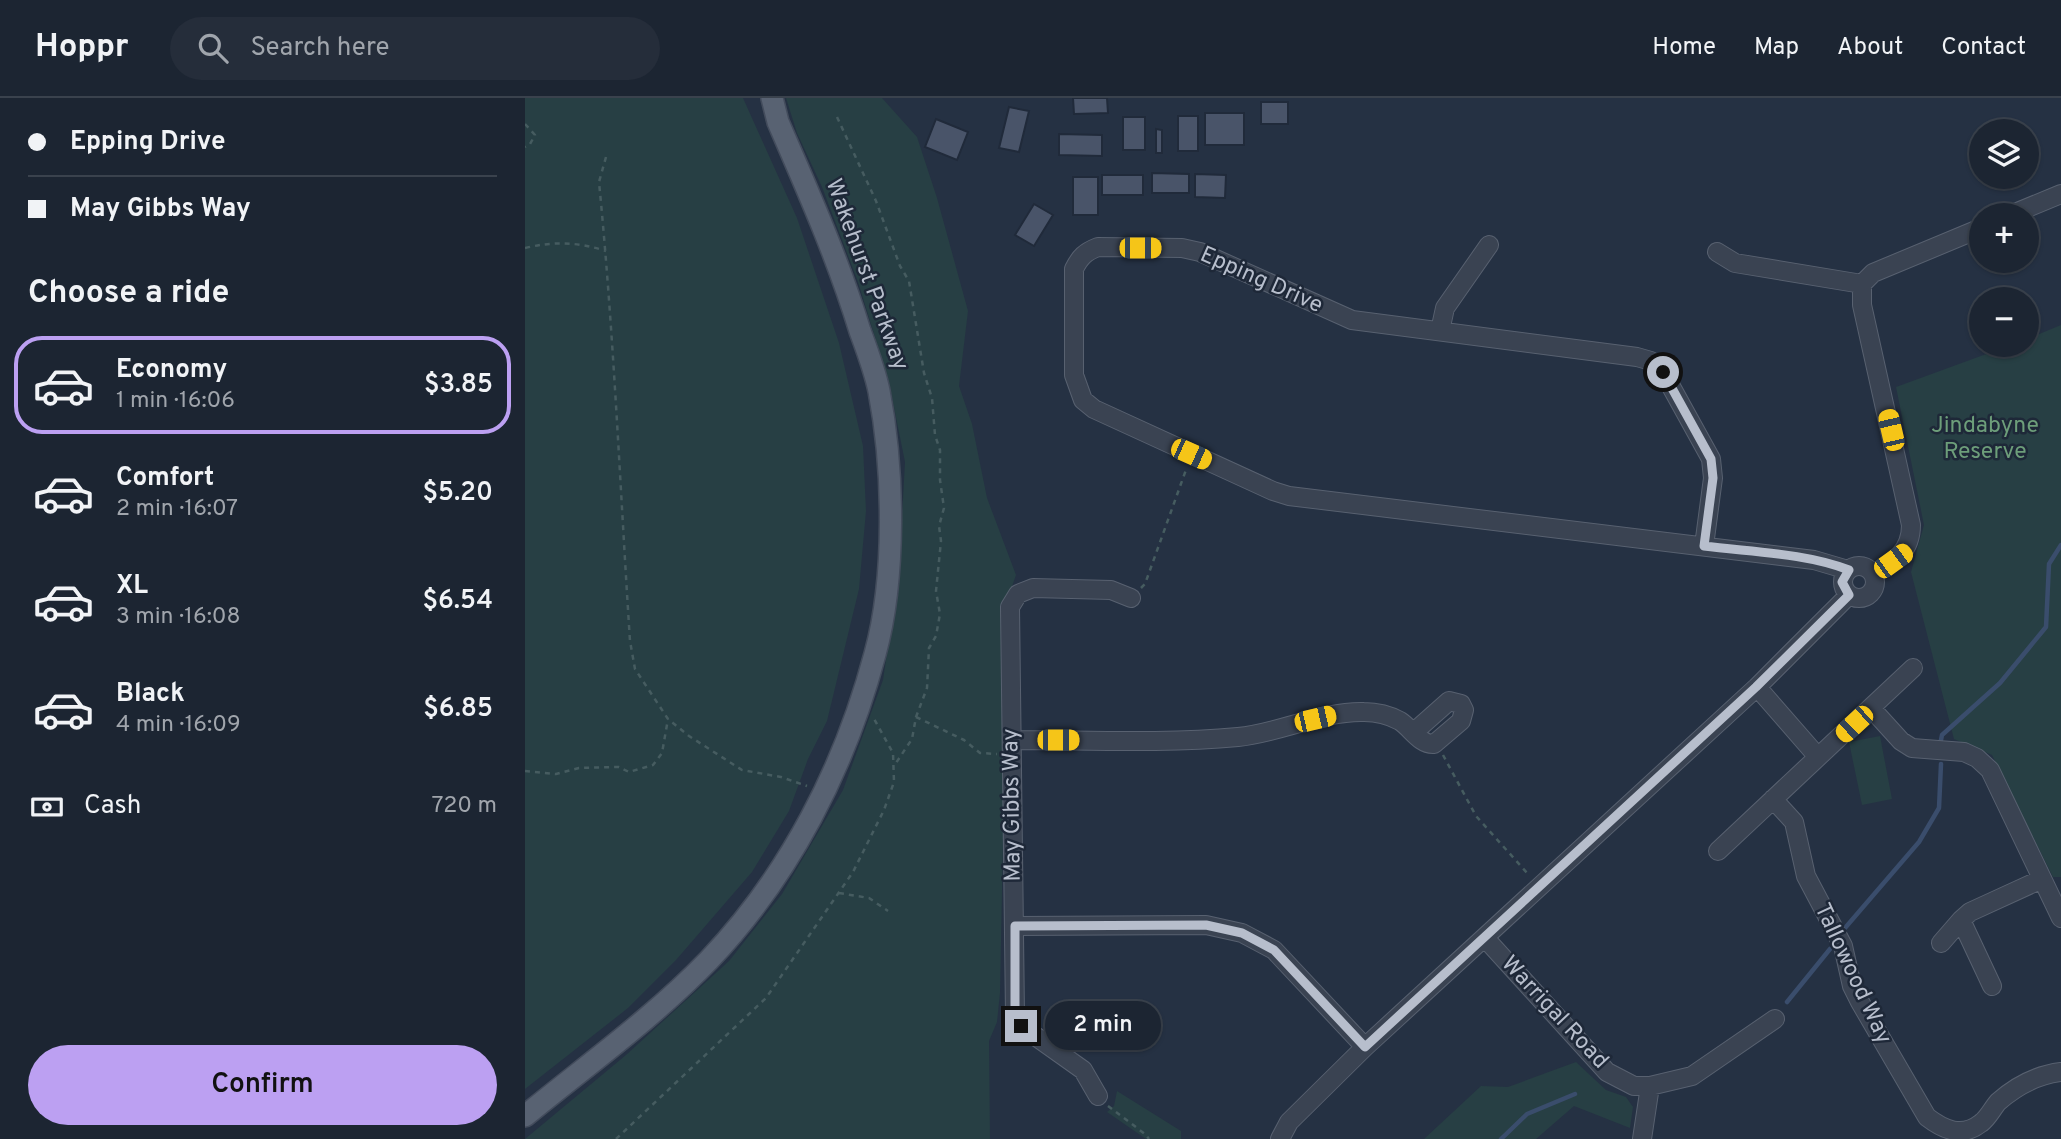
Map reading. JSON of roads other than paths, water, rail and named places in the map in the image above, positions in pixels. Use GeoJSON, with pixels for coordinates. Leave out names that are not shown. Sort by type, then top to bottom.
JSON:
{"type":"FeatureCollection","features":[{"type":"Feature","properties":{"kind":"main road","name":"Wakehurst Parkway"},"geometry":{"type":"LineString","coordinates":[[762,98],[778,122]]}},
{"type":"Feature","properties":{"kind":"main road","name":"Wakehurst Parkway"},"geometry":{"type":"LineString","coordinates":[[525,1116],[624,1038],[709,959],[750,913],[782,870],[844,749],[876,653],[887,581],[891,495],[879,390],[848,292],[778,122],[772,98]]}},
{"type":"Feature","properties":{"kind":"street"},"geometry":{"type":"LineString","coordinates":[[2039,203],[2061,194]]}},
{"type":"Feature","properties":{"kind":"street"},"geometry":{"type":"LineString","coordinates":[[1873,574],[1905,553],[1911,538],[1911,525],[1862,305],[1862,284],[1873,273],[1969,233]]}},
{"type":"Feature","properties":{"kind":"street"},"geometry":{"type":"LineString","coordinates":[[1440,331],[1445,307],[1489,245]]}},
{"type":"Feature","properties":{"kind":"street","name":"Epping Drive"},"geometry":{"type":"LineString","coordinates":[[1704,546],[1713,478],[1711,459],[1663,372],[1650,361],[1637,357],[1352,320],[1200,252],[1182,248],[1098,247],[1079,258],[1074,269],[1074,375],[1083,400],[1094,409],[1289,496],[1814,560],[1849,570]]}},
{"type":"Feature","properties":{"kind":"street"},"geometry":{"type":"LineString","coordinates":[[1717,252],[1735,263],[1862,284]]}},
{"type":"Feature","properties":{"kind":"street"},"geometry":{"type":"LineString","coordinates":[[1865,567],[1873,574],[1875,586],[1869,595],[1859,599],[1849,595],[1842,582],[1849,570],[1865,567]]}},
{"type":"Feature","properties":{"kind":"street","name":"May Gibbs Way"},"geometry":{"type":"LineString","coordinates":[[1097,1097],[1083,1070],[1021,1026],[1015,1016],[1010,607],[1018,594],[1033,587],[1111,590],[1131,598]]}},
{"type":"Feature","properties":{"kind":"street"},"geometry":{"type":"LineString","coordinates":[[1280,1139],[1289,1122],[1365,1047],[1756,687],[1849,595]]}},
{"type":"Feature","properties":{"kind":"street"},"geometry":{"type":"LineString","coordinates":[[1718,851],[1913,668]]}},
{"type":"Feature","properties":{"kind":"street"},"geometry":{"type":"LineString","coordinates":[[1756,687],[1818,757]]}},
{"type":"Feature","properties":{"kind":"street"},"geometry":{"type":"LineString","coordinates":[[1013,747],[1241,737],[1340,713],[1365,712],[1385,715],[1399,721],[1428,745],[1439,742],[1465,715],[1461,704],[1455,701],[1444,704],[1414,732]]}},
{"type":"Feature","properties":{"kind":"street"},"geometry":{"type":"LineString","coordinates":[[1871,708],[1901,741],[1912,748],[1964,752],[1977,758],[1990,770],[2061,918]]}},
{"type":"Feature","properties":{"kind":"street","name":"Tallowood Way"},"geometry":{"type":"LineString","coordinates":[[1773,799],[1794,822],[1806,876],[1843,946],[1852,986],[1927,1117],[1941,1128],[1955,1132],[1969,1130],[1982,1122],[1999,1102],[2021,1085],[2045,1074],[2061,1072]]}},
{"type":"Feature","properties":{"kind":"street"},"geometry":{"type":"LineString","coordinates":[[1941,943],[1970,912],[2042,879]]}},
{"type":"Feature","properties":{"kind":"street"},"geometry":{"type":"LineString","coordinates":[[1961,920],[1992,986]]}},
{"type":"Feature","properties":{"kind":"street"},"geometry":{"type":"LineString","coordinates":[[1015,926],[1206,925],[1242,933],[1274,950],[1365,1047]]}},
{"type":"Feature","properties":{"kind":"street","name":"Warrigal Road"},"geometry":{"type":"LineString","coordinates":[[1485,937],[1607,1072],[1634,1086],[1650,1086],[1692,1076],[1775,1019]]}},
{"type":"Feature","properties":{"kind":"street"},"geometry":{"type":"LineString","coordinates":[[1642,1139],[1650,1086]]}},
{"type":"Feature","properties":{"kind":"waterway"},"geometry":{"type":"LineString","coordinates":[[1941,740],[1942,735],[2000,683],[2046,627],[2049,564],[2061,545]]}},
{"type":"Feature","properties":{"kind":"waterway"},"geometry":{"type":"LineString","coordinates":[[1845,928],[1919,842],[1939,808],[1941,764]]}},
{"type":"Feature","properties":{"kind":"waterway"},"geometry":{"type":"LineString","coordinates":[[1787,1002],[1830,949]]}},
{"type":"Feature","properties":{"kind":"waterway"},"geometry":{"type":"LineString","coordinates":[[1501,1139],[1527,1114],[1575,1094]]}},
{"type":"Feature","properties":{"kind":"park label","name":"Jindabyne Reserve"},"geometry":{"type":"Point","coordinates":[1985,439]}}]}
